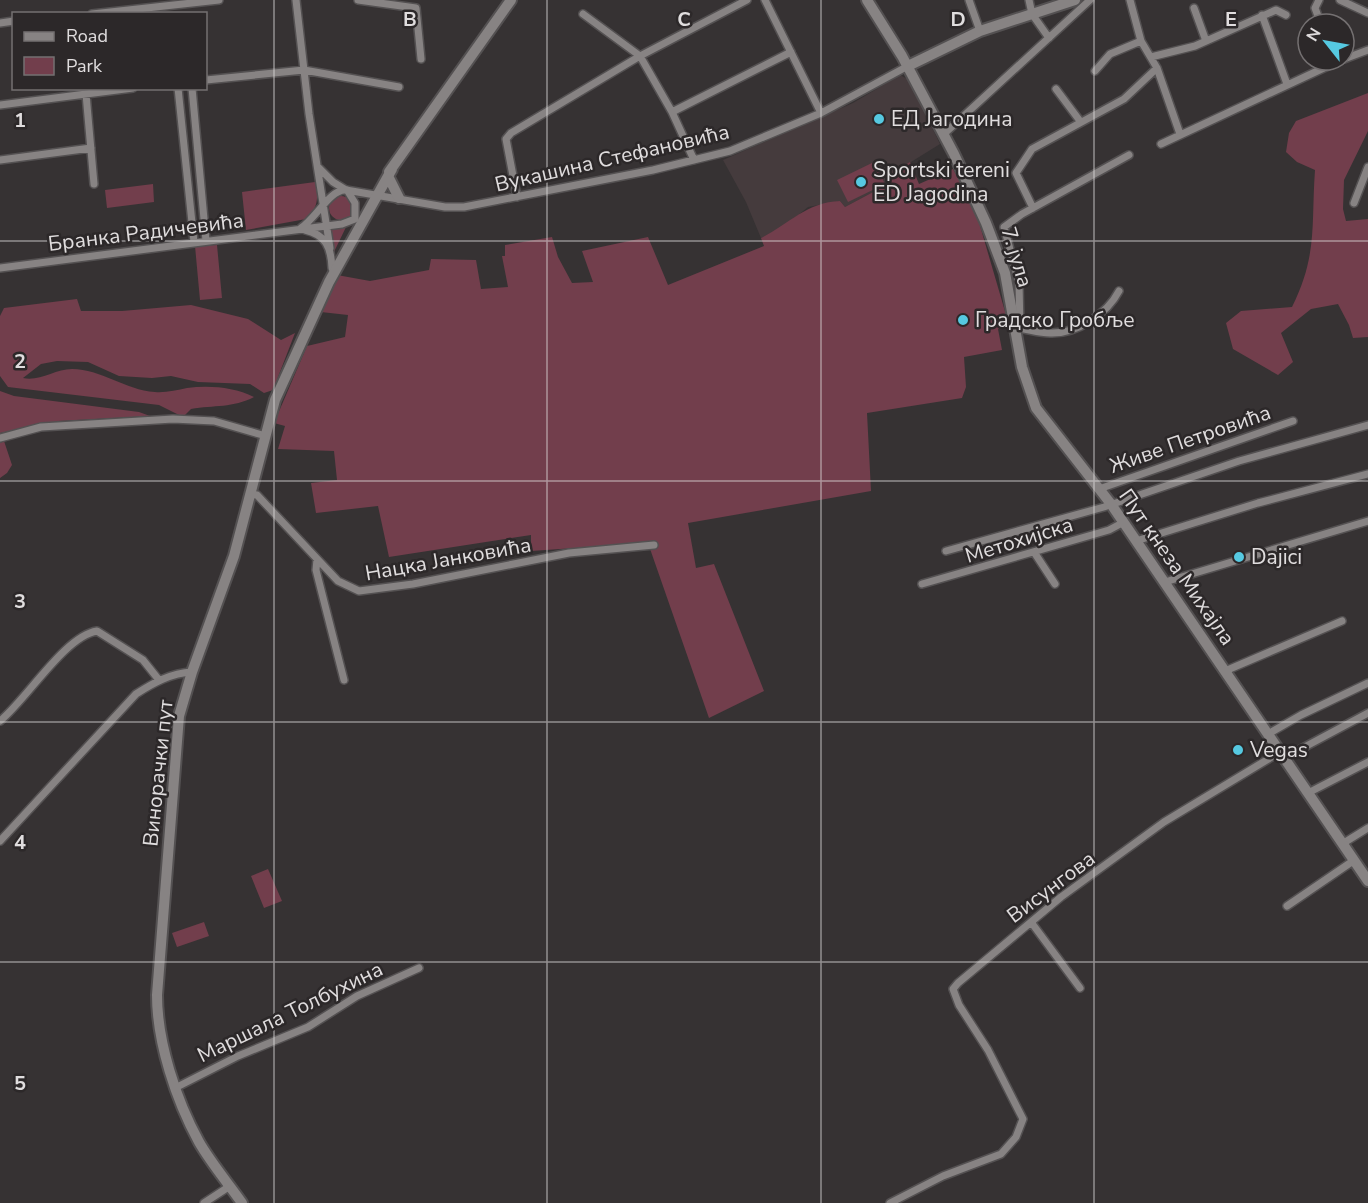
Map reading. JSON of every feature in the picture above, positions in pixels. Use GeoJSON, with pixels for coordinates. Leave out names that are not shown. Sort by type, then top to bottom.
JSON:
{"type":"FeatureCollection","features":[{"type":"Feature","properties":{"kind":"street"},"geometry":{"type":"LineString","coordinates":[[111,12],[219,0]]}},
{"type":"Feature","properties":{"kind":"street"},"geometry":{"type":"LineString","coordinates":[[296,0],[309,114],[319,168],[332,268]]}},
{"type":"Feature","properties":{"kind":"street"},"geometry":{"type":"LineString","coordinates":[[358,0],[416,9],[421,59]]}},
{"type":"Feature","properties":{"kind":"street"},"geometry":{"type":"LineString","coordinates":[[329,282],[384,185],[512,0]]}},
{"type":"Feature","properties":{"kind":"street"},"geometry":{"type":"LineString","coordinates":[[517,197],[506,139],[508,136],[640,56],[747,0]]}},
{"type":"Feature","properties":{"kind":"street"},"geometry":{"type":"LineString","coordinates":[[765,0],[821,113]]}},
{"type":"Feature","properties":{"kind":"street","name":"7. јула"},"geometry":{"type":"LineString","coordinates":[[867,0],[908,66],[944,134],[999,253],[1017,328],[1024,375],[1036,408]]}},
{"type":"Feature","properties":{"kind":"street"},"geometry":{"type":"LineString","coordinates":[[969,0],[980,31]]}},
{"type":"Feature","properties":{"kind":"street"},"geometry":{"type":"LineString","coordinates":[[1029,0],[1032,14],[1049,38]]}},
{"type":"Feature","properties":{"kind":"street"},"geometry":{"type":"LineString","coordinates":[[908,66],[980,31],[1075,0]]}},
{"type":"Feature","properties":{"kind":"street"},"geometry":{"type":"LineString","coordinates":[[944,134],[1090,0]]}},
{"type":"Feature","properties":{"kind":"street"},"geometry":{"type":"LineString","coordinates":[[1130,0],[1141,41],[1157,68],[1180,134]]}},
{"type":"Feature","properties":{"kind":"street"},"geometry":{"type":"LineString","coordinates":[[1340,0],[1368,13]]}},
{"type":"Feature","properties":{"kind":"street"},"geometry":{"type":"LineString","coordinates":[[179,5],[180,12]]}},
{"type":"Feature","properties":{"kind":"street"},"geometry":{"type":"LineString","coordinates":[[1194,8],[1206,41]]}},
{"type":"Feature","properties":{"kind":"street"},"geometry":{"type":"LineString","coordinates":[[1151,57],[1206,41],[1276,10],[1286,15]]}},
{"type":"Feature","properties":{"kind":"street"},"geometry":{"type":"LineString","coordinates":[[583,14],[640,56],[672,112],[694,160]]}},
{"type":"Feature","properties":{"kind":"street"},"geometry":{"type":"LineString","coordinates":[[1262,15],[1287,84]]}},
{"type":"Feature","properties":{"kind":"street"},"geometry":{"type":"LineString","coordinates":[[1095,71],[1110,54],[1141,41]]}},
{"type":"Feature","properties":{"kind":"street"},"geometry":{"type":"LineString","coordinates":[[672,112],[791,52]]}},
{"type":"Feature","properties":{"kind":"street","name":"Вукашина Стефановића"},"geometry":{"type":"LineString","coordinates":[[346,190],[384,185],[399,198],[456,208],[694,160],[730,151],[821,113],[908,66]]}},
{"type":"Feature","properties":{"kind":"street"},"geometry":{"type":"LineString","coordinates":[[1033,208],[1016,173],[1032,149],[1124,99],[1157,68]]}},
{"type":"Feature","properties":{"kind":"street"},"geometry":{"type":"LineString","coordinates":[[207,80],[304,70],[399,87]]}},
{"type":"Feature","properties":{"kind":"street"},"geometry":{"type":"LineString","coordinates":[[1161,144],[1313,72]]}},
{"type":"Feature","properties":{"kind":"street"},"geometry":{"type":"LineString","coordinates":[[1056,88],[1080,121]]}},
{"type":"Feature","properties":{"kind":"street"},"geometry":{"type":"LineString","coordinates":[[0,105],[117,90]]}},
{"type":"Feature","properties":{"kind":"street"},"geometry":{"type":"LineString","coordinates":[[178,90],[194,242]]}},
{"type":"Feature","properties":{"kind":"street"},"geometry":{"type":"LineString","coordinates":[[192,90],[206,241]]}},
{"type":"Feature","properties":{"kind":"street"},"geometry":{"type":"LineString","coordinates":[[86,94],[94,184]]}},
{"type":"Feature","properties":{"kind":"street"},"geometry":{"type":"LineString","coordinates":[[0,160],[91,148]]}},
{"type":"Feature","properties":{"kind":"street"},"geometry":{"type":"LineString","coordinates":[[1119,291],[1106,310],[1077,328],[1053,333],[1017,328],[1019,283],[1004,227],[1033,208],[1129,155]]}},
{"type":"Feature","properties":{"kind":"street"},"geometry":{"type":"LineString","coordinates":[[1354,203],[1368,167]]}},
{"type":"Feature","properties":{"kind":"street"},"geometry":{"type":"LineString","coordinates":[[319,168],[333,182],[346,190],[355,203],[351,240]]}},
{"type":"Feature","properties":{"kind":"street"},"geometry":{"type":"LineString","coordinates":[[384,185],[399,198]]}},
{"type":"Feature","properties":{"kind":"street"},"geometry":{"type":"LineString","coordinates":[[329,282],[332,268],[355,219],[384,185]]}},
{"type":"Feature","properties":{"kind":"street"},"geometry":{"type":"LineString","coordinates":[[299,230],[324,208],[336,192],[346,190]]}},
{"type":"Feature","properties":{"kind":"street"},"geometry":{"type":"LineString","coordinates":[[324,208],[334,221],[342,224],[370,209]]}},
{"type":"Feature","properties":{"kind":"street","name":"Бранка Радичевића"},"geometry":{"type":"LineString","coordinates":[[0,268],[342,224]]}},
{"type":"Feature","properties":{"kind":"street"},"geometry":{"type":"LineString","coordinates":[[299,230],[319,235],[330,248]]}},
{"type":"Feature","properties":{"kind":"street","name":"Винорачки пут"},"geometry":{"type":"LineString","coordinates":[[242,1203],[200,1144],[164,1048],[157,995],[179,716],[192,672],[234,556],[275,400],[329,282]]}},
{"type":"Feature","properties":{"kind":"street","name":"Пут кнеза Михајла"},"geometry":{"type":"LineString","coordinates":[[1036,408],[1124,522],[1368,881]]}},
{"type":"Feature","properties":{"kind":"street"},"geometry":{"type":"LineString","coordinates":[[0,438],[41,427],[173,419],[214,421],[266,436]]}},
{"type":"Feature","properties":{"kind":"street","name":"Живе Петровића"},"geometry":{"type":"LineString","coordinates":[[1099,489],[1293,421]]}},
{"type":"Feature","properties":{"kind":"street"},"geometry":{"type":"LineString","coordinates":[[946,551],[1111,504],[1239,461],[1368,425]]}},
{"type":"Feature","properties":{"kind":"street"},"geometry":{"type":"LineString","coordinates":[[1136,541],[1258,503],[1368,474]]}},
{"type":"Feature","properties":{"kind":"street","name":"Нацка Јанковића"},"geometry":{"type":"LineString","coordinates":[[251,494],[257,495],[338,581],[359,591],[413,584],[569,553],[654,545]]}},
{"type":"Feature","properties":{"kind":"street"},"geometry":{"type":"LineString","coordinates":[[1165,582],[1368,521]]}},
{"type":"Feature","properties":{"kind":"street","name":"Метохијска"},"geometry":{"type":"LineString","coordinates":[[922,584],[1109,530],[1124,522]]}},
{"type":"Feature","properties":{"kind":"street"},"geometry":{"type":"LineString","coordinates":[[1034,552],[1055,584]]}},
{"type":"Feature","properties":{"kind":"street"},"geometry":{"type":"LineString","coordinates":[[317,559],[316,570],[344,680]]}},
{"type":"Feature","properties":{"kind":"street"},"geometry":{"type":"LineString","coordinates":[[1225,671],[1342,621]]}},
{"type":"Feature","properties":{"kind":"street"},"geometry":{"type":"LineString","coordinates":[[0,721],[16,707],[59,656],[86,633],[97,631],[143,660],[159,680]]}},
{"type":"Feature","properties":{"kind":"street"},"geometry":{"type":"LineString","coordinates":[[0,842],[126,704],[159,680],[181,672],[192,672]]}},
{"type":"Feature","properties":{"kind":"street"},"geometry":{"type":"LineString","coordinates":[[1268,734],[1368,682]]}},
{"type":"Feature","properties":{"kind":"street","name":"Висунгова"},"geometry":{"type":"LineString","coordinates":[[890,1203],[943,1176],[1001,1154],[1016,1137],[1023,1119],[988,1050],[959,1005],[953,988],[1031,922],[1164,822],[1282,755],[1368,713]]}},
{"type":"Feature","properties":{"kind":"street"},"geometry":{"type":"LineString","coordinates":[[1308,793],[1368,762]]}},
{"type":"Feature","properties":{"kind":"street"},"geometry":{"type":"LineString","coordinates":[[1342,844],[1368,828]]}},
{"type":"Feature","properties":{"kind":"street"},"geometry":{"type":"LineString","coordinates":[[1287,906],[1353,861]]}},
{"type":"Feature","properties":{"kind":"street"},"geometry":{"type":"LineString","coordinates":[[1031,922],[1080,988]]}},
{"type":"Feature","properties":{"kind":"street","name":"Маршала Толбухина"},"geometry":{"type":"LineString","coordinates":[[177,1087],[238,1056],[300,1030],[357,996],[419,968]]}},
{"type":"Feature","properties":{"kind":"street"},"geometry":{"type":"LineString","coordinates":[[204,1203],[230,1186]]}},
{"type":"Feature","properties":{"kind":"shaded area"},"geometry":{"type":"Polygon","coordinates":[[[900,75],[909,80],[940,144],[890,175],[890,183],[845,207],[840,201],[808,207],[785,226],[761,238],[746,202],[723,160],[853,103],[900,75]]]}},
{"type":"Feature","properties":{"kind":"green space"},"geometry":{"type":"Polygon","coordinates":[[[1368,93],[1368,131],[1344,180],[1343,209],[1346,221],[1368,219],[1368,337],[1353,338],[1338,304],[1311,309],[1281,333],[1293,362],[1278,375],[1233,349],[1226,323],[1241,311],[1292,307],[1310,255],[1315,170],[1297,162],[1286,152],[1289,133],[1296,121],[1368,93]]]}},
{"type":"Feature","properties":{"kind":"green space","name":"Sportski tereni ED Jagodina"},"geometry":{"type":"Polygon","coordinates":[[[874,162],[885,184],[848,202],[837,180],[874,162]]]}},
{"type":"Feature","properties":{"kind":"green space"},"geometry":{"type":"Polygon","coordinates":[[[910,162],[919,184],[953,169],[976,212],[1009,325],[998,329],[1002,350],[964,357],[966,387],[962,398],[867,413],[871,491],[688,523],[696,568],[714,564],[764,691],[709,718],[648,543],[531,551],[531,535],[389,557],[378,506],[316,513],[311,483],[337,480],[334,451],[278,449],[285,426],[274,423],[307,346],[345,337],[348,315],[321,312],[337,275],[370,281],[429,270],[431,259],[476,260],[481,289],[508,287],[502,256],[505,256],[505,245],[552,237],[558,257],[572,283],[593,282],[582,251],[648,237],[668,285],[764,246],[761,238],[808,209],[828,202],[840,201],[845,207],[890,183],[889,175],[910,162]]]}},
{"type":"Feature","properties":{"kind":"green space"},"geometry":{"type":"Polygon","coordinates":[[[315,182],[316,202],[313,211],[306,219],[246,230],[242,192],[315,182]]]}},
{"type":"Feature","properties":{"kind":"green space"},"geometry":{"type":"Polygon","coordinates":[[[153,184],[154,202],[107,208],[105,190],[153,184]]]}},
{"type":"Feature","properties":{"kind":"green space"},"geometry":{"type":"Polygon","coordinates":[[[341,196],[350,199],[353,208],[350,217],[341,220],[332,217],[329,208],[332,199],[341,196]]]}},
{"type":"Feature","properties":{"kind":"green space"},"geometry":{"type":"Polygon","coordinates":[[[347,225],[333,254],[329,228],[347,225]]]}},
{"type":"Feature","properties":{"kind":"green space"},"geometry":{"type":"Polygon","coordinates":[[[217,245],[222,298],[200,300],[195,246],[217,245]]]}},
{"type":"Feature","properties":{"kind":"green space"},"geometry":{"type":"Polygon","coordinates":[[[77,299],[81,311],[122,311],[191,305],[248,319],[281,340],[295,333],[273,390],[264,393],[250,384],[198,382],[171,376],[152,378],[119,376],[88,362],[57,361],[41,364],[23,378],[35,378],[72,369],[93,372],[133,388],[155,392],[213,387],[230,389],[254,397],[231,405],[191,409],[183,417],[159,405],[8,387],[0,376],[0,316],[4,308],[77,299]]]}},
{"type":"Feature","properties":{"kind":"green space"},"geometry":{"type":"Polygon","coordinates":[[[0,391],[14,396],[139,412],[150,416],[59,421],[0,433],[0,391]]]}},
{"type":"Feature","properties":{"kind":"green space"},"geometry":{"type":"Polygon","coordinates":[[[4,441],[12,465],[0,478],[0,443],[4,441]]]}},
{"type":"Feature","properties":{"kind":"green space"},"geometry":{"type":"Polygon","coordinates":[[[268,869],[282,901],[264,908],[251,876],[268,869]]]}},
{"type":"Feature","properties":{"kind":"green space"},"geometry":{"type":"Polygon","coordinates":[[[204,922],[209,936],[177,947],[172,933],[204,922]]]}},
{"type":"Feature","properties":{"kind":"place","name":"ЕД Јагодина"},"geometry":{"type":"Point","coordinates":[879,119]}},
{"type":"Feature","properties":{"kind":"place","name":"Sportski tereni ED Jagodina"},"geometry":{"type":"Point","coordinates":[861,182]}},
{"type":"Feature","properties":{"kind":"place","name":"Градско Гробље"},"geometry":{"type":"Point","coordinates":[963,320]}},
{"type":"Feature","properties":{"kind":"place","name":"Dajici"},"geometry":{"type":"Point","coordinates":[1239,557]}},
{"type":"Feature","properties":{"kind":"place","name":"Vegas"},"geometry":{"type":"Point","coordinates":[1238,750]}}]}
